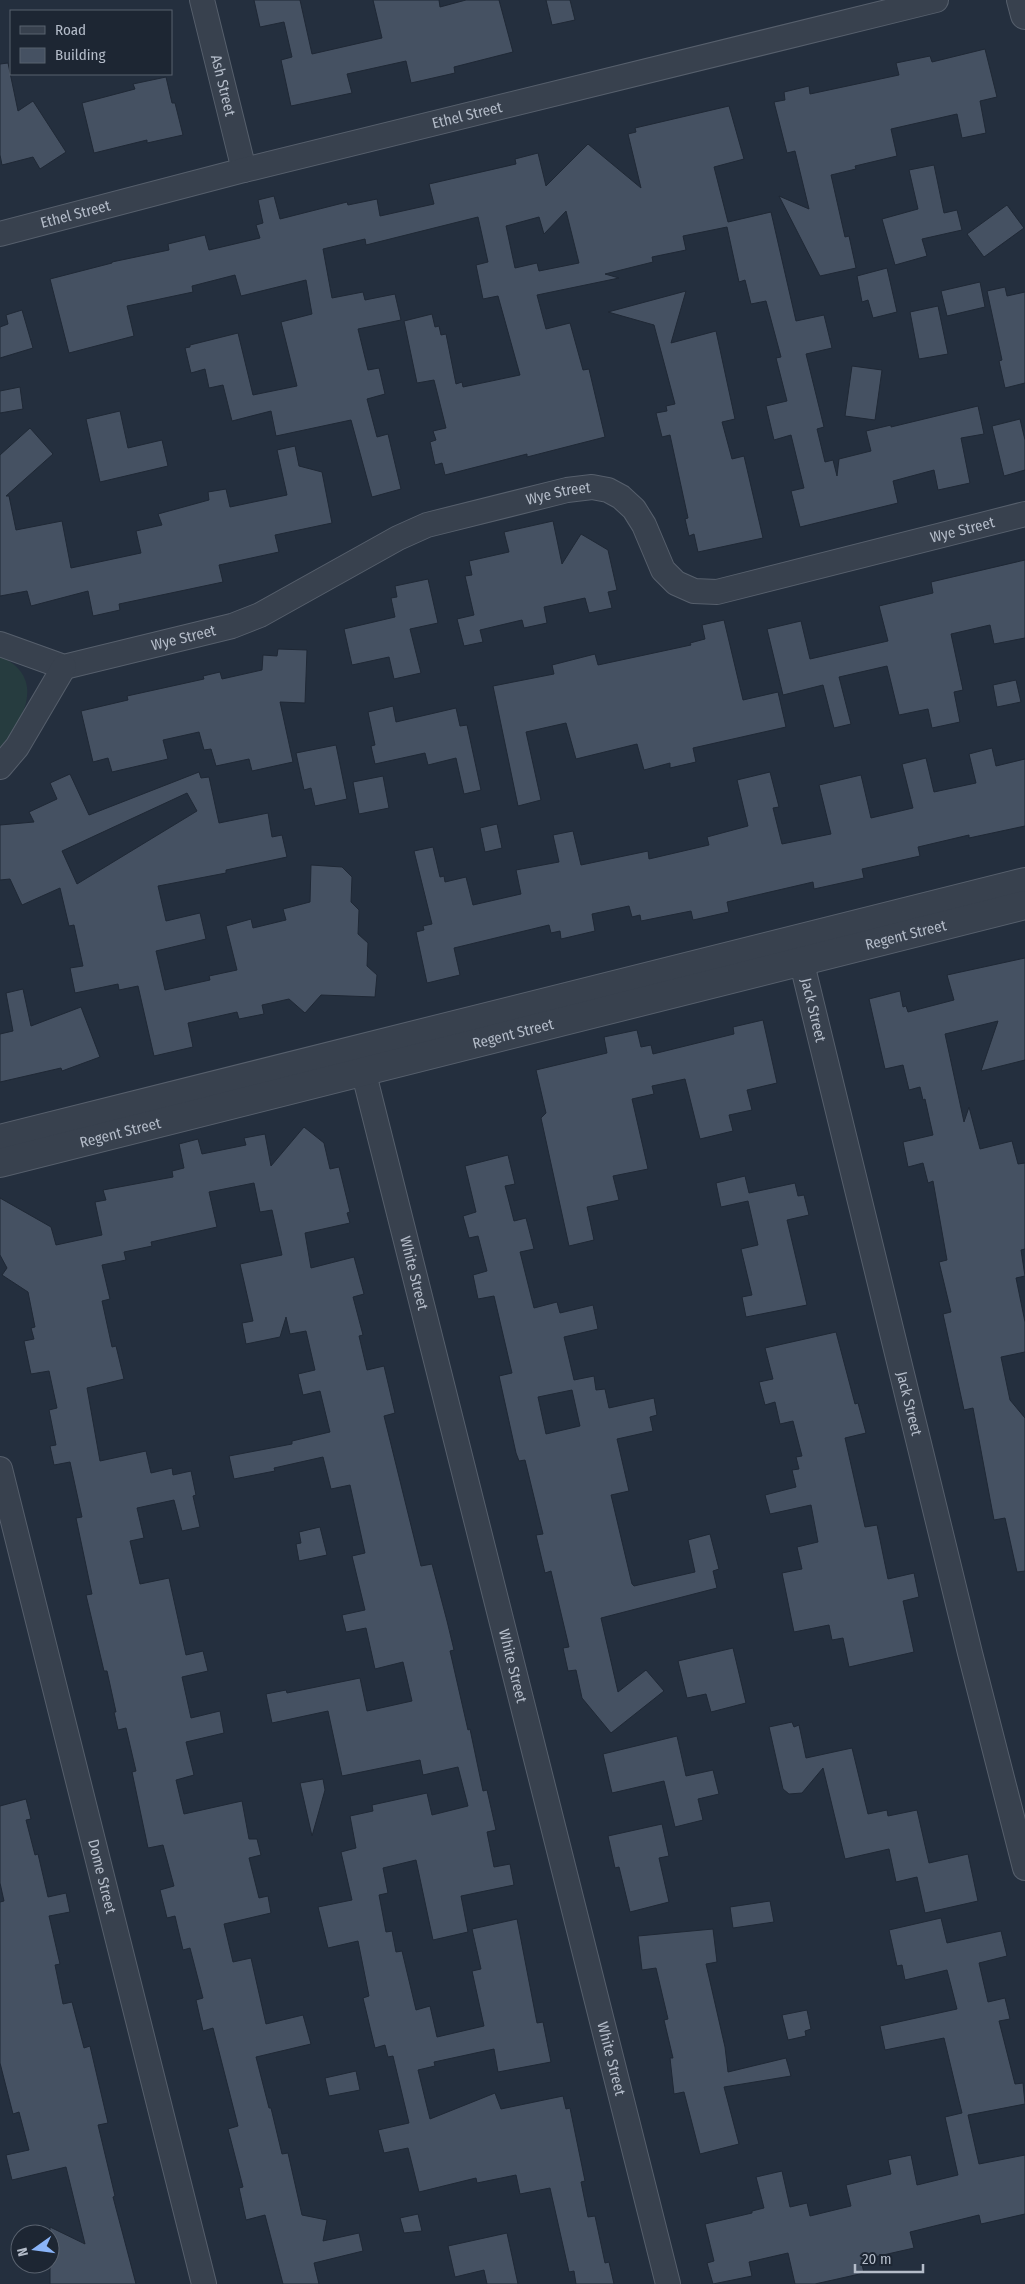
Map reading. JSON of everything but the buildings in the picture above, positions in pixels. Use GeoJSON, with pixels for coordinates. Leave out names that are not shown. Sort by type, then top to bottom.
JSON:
{"type":"FeatureCollection","features":[{"type":"Feature","properties":{"kind":"street","name":"Ash Street"},"geometry":{"type":"LineString","coordinates":[[202,0],[244,170]]}},
{"type":"Feature","properties":{"kind":"street","name":"Ethel Street"},"geometry":{"type":"LineString","coordinates":[[0,234],[244,170],[936,0]]}},
{"type":"Feature","properties":{"kind":"street"},"geometry":{"type":"LineString","coordinates":[[1021,0],[1025,15]]}},
{"type":"Feature","properties":{"kind":"street","name":"Wye Street"},"geometry":{"type":"LineString","coordinates":[[64,667],[232,626],[260,615],[398,538],[427,525],[568,490],[592,487],[608,490],[621,497],[634,509],[644,525],[663,570],[676,583],[694,591],[716,592],[1025,514]]}},
{"type":"Feature","properties":{"kind":"street"},"geometry":{"type":"LineString","coordinates":[[0,644],[64,667],[17,747],[0,767]]}},
{"type":"Feature","properties":{"kind":"street","name":"Regent Street"},"geometry":{"type":"LineString","coordinates":[[0,1139],[360,1060],[799,950],[1025,882]]}},
{"type":"Feature","properties":{"kind":"street","name":"Regent Street"},"geometry":{"type":"LineString","coordinates":[[799,950],[1025,905]]}},
{"type":"Feature","properties":{"kind":"street","name":"Jack Street"},"geometry":{"type":"LineString","coordinates":[[799,950],[970,1653],[1025,1868]]}},
{"type":"Feature","properties":{"kind":"street","name":"Regent Street"},"geometry":{"type":"LineString","coordinates":[[0,1163],[360,1060]]}},
{"type":"Feature","properties":{"kind":"street","name":"White Street"},"geometry":{"type":"LineString","coordinates":[[360,1060],[668,2284]]}},
{"type":"Feature","properties":{"kind":"street","name":"Dome Street"},"geometry":{"type":"LineString","coordinates":[[0,1469],[204,2284]]}},
{"type":"Feature","properties":{"kind":"green space"},"geometry":{"type":"Polygon","coordinates":[[[0,656],[14,665],[23,676],[27,687],[27,699],[17,724],[0,748],[0,656]]]}}]}
